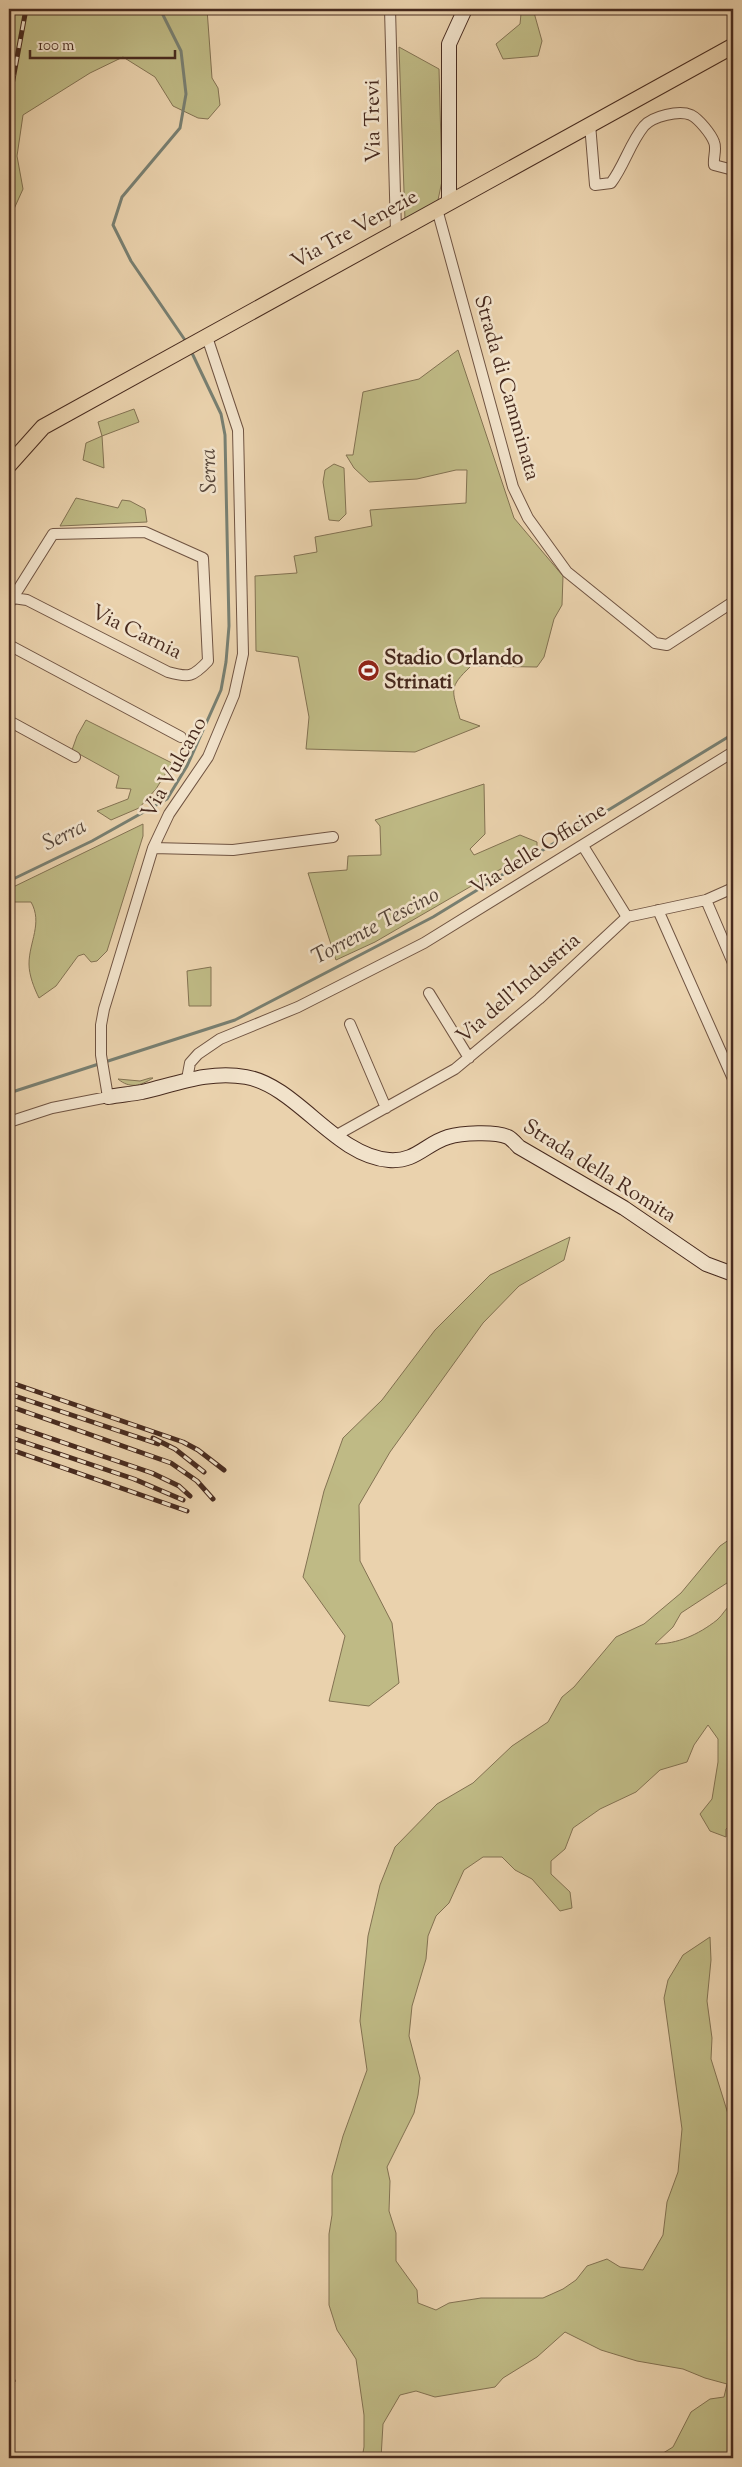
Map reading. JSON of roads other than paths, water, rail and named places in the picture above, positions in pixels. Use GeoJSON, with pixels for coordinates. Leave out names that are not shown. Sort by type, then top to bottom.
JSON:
{"type":"FeatureCollection","features":[{"type":"Feature","properties":{"kind":"main road","name":"Via Tre Venezie"},"geometry":{"type":"LineString","coordinates":[[9,465],[43,427],[733,46]]}},
{"type":"Feature","properties":{"kind":"street","name":"Via Trevi"},"geometry":{"type":"LineString","coordinates":[[390,9],[396,232]]}},
{"type":"Feature","properties":{"kind":"street"},"geometry":{"type":"LineString","coordinates":[[443,205],[449,44],[465,9]]}},
{"type":"Feature","properties":{"kind":"street"},"geometry":{"type":"LineString","coordinates":[[590,124],[595,185],[610,183],[644,126],[661,117],[678,113],[689,114],[695,118],[713,140],[716,148],[714,165],[733,170]]}},
{"type":"Feature","properties":{"kind":"street","name":"Strada di Camminata"},"geometry":{"type":"LineString","coordinates":[[443,205],[513,487],[528,518],[567,572],[655,643],[667,645],[733,602]]}},
{"type":"Feature","properties":{"kind":"street","name":"Via Vulcano"},"geometry":{"type":"LineString","coordinates":[[108,1097],[104,1079],[101,1025],[104,1009],[153,848],[169,814],[208,757],[234,695],[243,654],[238,430],[203,340]]}},
{"type":"Feature","properties":{"kind":"street","name":"Via Carnia"},"geometry":{"type":"LineString","coordinates":[[145,532],[203,558],[208,661],[198,672],[186,677],[168,672],[27,600],[11,601],[53,534],[145,532]]}},
{"type":"Feature","properties":{"kind":"street"},"geometry":{"type":"LineString","coordinates":[[9,645],[182,737]]}},
{"type":"Feature","properties":{"kind":"street"},"geometry":{"type":"LineString","coordinates":[[9,721],[76,757]]}},
{"type":"Feature","properties":{"kind":"street","name":"Via delle Officine"},"geometry":{"type":"LineString","coordinates":[[187,1079],[190,1063],[198,1054],[220,1039],[298,1007],[424,943],[733,752]]}},
{"type":"Feature","properties":{"kind":"street"},"geometry":{"type":"LineString","coordinates":[[153,848],[233,850],[333,837]]}},
{"type":"Feature","properties":{"kind":"street"},"geometry":{"type":"LineString","coordinates":[[583,846],[627,917],[706,900],[733,888]]}},
{"type":"Feature","properties":{"kind":"street"},"geometry":{"type":"LineString","coordinates":[[706,900],[733,963]]}},
{"type":"Feature","properties":{"kind":"street"},"geometry":{"type":"LineString","coordinates":[[658,910],[733,1079]]}},
{"type":"Feature","properties":{"kind":"street","name":"Via dell'Industria"},"geometry":{"type":"LineString","coordinates":[[335,1136],[455,1069],[539,999],[627,917]]}},
{"type":"Feature","properties":{"kind":"street"},"geometry":{"type":"LineString","coordinates":[[429,993],[469,1058]]}},
{"type":"Feature","properties":{"kind":"street"},"geometry":{"type":"LineString","coordinates":[[350,1024],[386,1108]]}},
{"type":"Feature","properties":{"kind":"street","name":"Strada della Romita"},"geometry":{"type":"LineString","coordinates":[[108,1097],[141,1092],[187,1079],[226,1074],[248,1077],[275,1089],[335,1136],[370,1156],[390,1160],[413,1158],[447,1137],[476,1133],[507,1137],[520,1147],[624,1208],[706,1264],[733,1274]]}},
{"type":"Feature","properties":{"kind":"street"},"geometry":{"type":"LineString","coordinates":[[9,1122],[52,1108],[108,1097]]}},
{"type":"Feature","properties":{"kind":"waterway","name":"Serra"},"geometry":{"type":"LineString","coordinates":[[160,9],[181,51],[186,94],[180,128],[122,197],[113,225],[131,261],[187,343]]}},
{"type":"Feature","properties":{"kind":"waterway","name":"Serra"},"geometry":{"type":"LineString","coordinates":[[9,881],[92,841],[167,799],[187,766],[221,690],[229,626],[225,435],[221,414],[191,351]]}},
{"type":"Feature","properties":{"kind":"waterway","name":"Torrente Tescino"},"geometry":{"type":"LineString","coordinates":[[9,1093],[235,1020],[433,917],[733,734]]}},
{"type":"Feature","properties":{"kind":"railway"},"geometry":{"type":"LineString","coordinates":[[9,101],[26,9]]}},
{"type":"Feature","properties":{"kind":"railway"},"geometry":{"type":"LineString","coordinates":[[9,1382],[183,1442],[198,1450],[224,1470]]}},
{"type":"Feature","properties":{"kind":"railway"},"geometry":{"type":"LineString","coordinates":[[9,1394],[158,1444]]}},
{"type":"Feature","properties":{"kind":"railway"},"geometry":{"type":"LineString","coordinates":[[9,1406],[171,1463],[197,1481],[213,1499]]}},
{"type":"Feature","properties":{"kind":"railway"},"geometry":{"type":"LineString","coordinates":[[9,1424],[152,1473],[179,1486],[190,1496]]}},
{"type":"Feature","properties":{"kind":"railway"},"geometry":{"type":"LineString","coordinates":[[9,1437],[134,1479],[183,1500]]}},
{"type":"Feature","properties":{"kind":"railway"},"geometry":{"type":"LineString","coordinates":[[153,1438],[175,1449],[204,1472]]}},
{"type":"Feature","properties":{"kind":"railway"},"geometry":{"type":"LineString","coordinates":[[9,1449],[187,1511]]}},
{"type":"Feature","properties":{"kind":"railway"},"geometry":{"type":"LineString","coordinates":[[9,2380],[13,2381]]}},
{"type":"Feature","properties":{"kind":"place","name":"Stadio Orlando Strinati"},"geometry":{"type":"Point","coordinates":[368,671]}}]}
